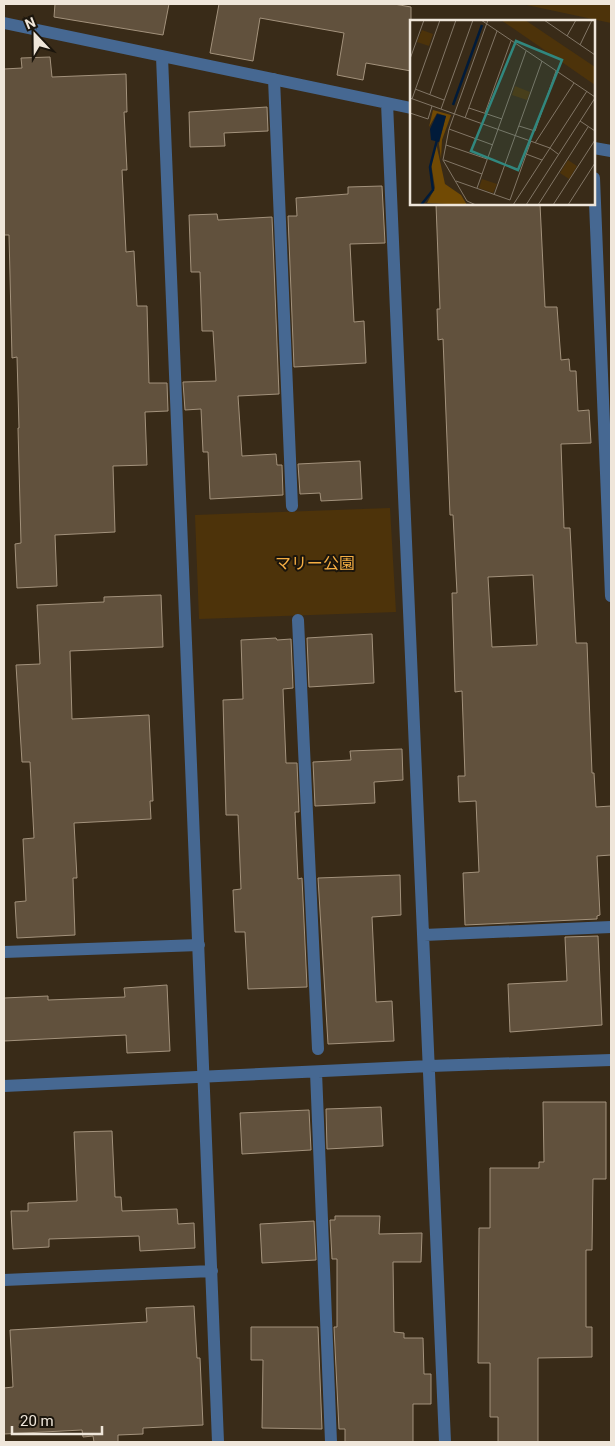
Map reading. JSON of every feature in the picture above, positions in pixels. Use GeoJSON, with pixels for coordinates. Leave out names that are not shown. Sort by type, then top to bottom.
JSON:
{"type":"FeatureCollection","features":[{"type":"Feature","properties":{"kind":"street"},"geometry":{"type":"LineString","coordinates":[[4,24],[410,108]]}},
{"type":"Feature","properties":{"kind":"street"},"geometry":{"type":"LineString","coordinates":[[162,57],[218,1442]]}},
{"type":"Feature","properties":{"kind":"street"},"geometry":{"type":"LineString","coordinates":[[274,79],[292,506]]}},
{"type":"Feature","properties":{"kind":"street"},"geometry":{"type":"LineString","coordinates":[[387,103],[445,1442]]}},
{"type":"Feature","properties":{"kind":"street"},"geometry":{"type":"LineString","coordinates":[[595,148],[611,151]]}},
{"type":"Feature","properties":{"kind":"street"},"geometry":{"type":"LineString","coordinates":[[595,203],[611,596]]}},
{"type":"Feature","properties":{"kind":"street"},"geometry":{"type":"LineString","coordinates":[[298,620],[318,1049]]}},
{"type":"Feature","properties":{"kind":"street"},"geometry":{"type":"LineString","coordinates":[[424,935],[611,927]]}},
{"type":"Feature","properties":{"kind":"street"},"geometry":{"type":"LineString","coordinates":[[4,952],[199,945]]}},
{"type":"Feature","properties":{"kind":"street"},"geometry":{"type":"LineString","coordinates":[[4,1086],[430,1066],[611,1060]]}},
{"type":"Feature","properties":{"kind":"street"},"geometry":{"type":"LineString","coordinates":[[316,1072],[331,1442]]}},
{"type":"Feature","properties":{"kind":"street"},"geometry":{"type":"LineString","coordinates":[[4,1280],[212,1271]]}},
{"type":"Feature","properties":{"kind":"green space"},"geometry":{"type":"Polygon","coordinates":[[[522,4],[611,4],[611,23],[522,4]]]}},
{"type":"Feature","properties":{"kind":"green space","name":"マリー公園"},"geometry":{"type":"Polygon","coordinates":[[[390,508],[396,612],[199,619],[195,515],[390,508]]]}},
{"type":"Feature","properties":{"kind":"building"},"geometry":{"type":"Polygon","coordinates":[[[55,4],[169,4],[163,35],[54,17],[55,4]]]}},
{"type":"Feature","properties":{"kind":"building"},"geometry":{"type":"Polygon","coordinates":[[[219,4],[394,4],[411,7],[410,71],[366,63],[363,80],[337,75],[344,33],[260,18],[253,61],[210,53],[219,4]]]}},
{"type":"Feature","properties":{"kind":"building"},"geometry":{"type":"Polygon","coordinates":[[[50,57],[52,77],[126,74],[127,112],[124,112],[127,170],[122,170],[126,252],[134,251],[137,306],[147,306],[149,383],[167,383],[168,411],[145,412],[147,465],[113,466],[115,532],[55,535],[57,586],[17,588],[15,544],[21,543],[19,428],[17,357],[12,358],[9,235],[4,235],[4,69],[22,68],[21,58],[50,57]]]}},
{"type":"Feature","properties":{"kind":"building"},"geometry":{"type":"Polygon","coordinates":[[[267,107],[268,131],[224,133],[225,146],[190,147],[189,112],[267,107]]]}},
{"type":"Feature","properties":{"kind":"building"},"geometry":{"type":"Polygon","coordinates":[[[382,186],[385,243],[350,244],[354,322],[364,321],[366,363],[294,367],[288,216],[297,216],[296,198],[348,194],[348,187],[382,186]]]}},
{"type":"Feature","properties":{"kind":"building"},"geometry":{"type":"Polygon","coordinates":[[[436,205],[540,205],[545,307],[557,307],[561,360],[569,359],[570,371],[576,371],[578,411],[589,410],[591,443],[561,444],[564,528],[570,528],[576,643],[587,643],[592,773],[594,773],[596,807],[611,806],[611,855],[597,856],[600,915],[597,916],[597,919],[465,925],[463,873],[479,872],[476,801],[459,802],[458,776],[465,776],[462,691],[455,692],[452,593],[457,593],[453,515],[450,515],[443,339],[438,340],[437,309],[440,309],[436,205]],[[533,575],[488,577],[492,647],[537,645],[533,575]]]}},
{"type":"Feature","properties":{"kind":"building"},"geometry":{"type":"Polygon","coordinates":[[[217,214],[218,220],[272,217],[279,394],[238,396],[242,456],[276,454],[277,465],[282,465],[283,495],[210,499],[208,452],[203,452],[201,409],[185,410],[183,382],[216,381],[213,331],[202,331],[200,272],[191,272],[189,215],[217,214]]]}},
{"type":"Feature","properties":{"kind":"building"},"geometry":{"type":"Polygon","coordinates":[[[360,461],[362,499],[321,501],[320,493],[300,494],[298,464],[360,461]]]}},
{"type":"Feature","properties":{"kind":"building"},"geometry":{"type":"Polygon","coordinates":[[[161,595],[163,647],[70,651],[72,719],[149,715],[153,801],[150,801],[151,819],[74,823],[77,878],[73,878],[75,935],[17,938],[15,902],[26,901],[23,839],[34,838],[30,762],[22,762],[16,665],[40,664],[37,605],[104,602],[104,597],[161,595]]]}},
{"type":"Feature","properties":{"kind":"building"},"geometry":{"type":"Polygon","coordinates":[[[372,634],[374,683],[309,687],[307,638],[372,634]]]}},
{"type":"Feature","properties":{"kind":"building"},"geometry":{"type":"Polygon","coordinates":[[[276,638],[277,640],[291,639],[293,688],[283,689],[286,763],[297,763],[299,812],[295,812],[298,879],[302,878],[307,987],[248,989],[245,932],[235,932],[233,890],[241,889],[238,815],[226,815],[223,700],[243,699],[241,640],[276,638]]]}},
{"type":"Feature","properties":{"kind":"building"},"geometry":{"type":"Polygon","coordinates":[[[402,749],[403,780],[374,782],[375,803],[315,806],[313,762],[351,760],[350,751],[402,749]]]}},
{"type":"Feature","properties":{"kind":"building"},"geometry":{"type":"Polygon","coordinates":[[[400,875],[401,915],[372,917],[376,1002],[392,1001],[394,1041],[328,1044],[318,878],[400,875]]]}},
{"type":"Feature","properties":{"kind":"building"},"geometry":{"type":"Polygon","coordinates":[[[598,936],[602,1025],[510,1032],[508,984],[567,981],[565,937],[598,936]]]}},
{"type":"Feature","properties":{"kind":"building"},"geometry":{"type":"Polygon","coordinates":[[[167,985],[170,1051],[127,1053],[126,1035],[4,1041],[4,998],[48,996],[48,1000],[125,997],[124,988],[167,985]]]}},
{"type":"Feature","properties":{"kind":"building"},"geometry":{"type":"Polygon","coordinates":[[[543,1102],[606,1102],[606,1179],[593,1179],[592,1250],[586,1250],[586,1327],[592,1327],[592,1357],[538,1358],[538,1442],[498,1442],[498,1417],[490,1417],[490,1363],[478,1363],[479,1228],[490,1228],[490,1168],[539,1168],[539,1162],[544,1162],[543,1102]]]}},
{"type":"Feature","properties":{"kind":"building"},"geometry":{"type":"Polygon","coordinates":[[[381,1107],[383,1146],[327,1149],[326,1109],[381,1107]]]}},
{"type":"Feature","properties":{"kind":"building"},"geometry":{"type":"Polygon","coordinates":[[[309,1110],[311,1150],[242,1154],[240,1113],[309,1110]]]}},
{"type":"Feature","properties":{"kind":"building"},"geometry":{"type":"Polygon","coordinates":[[[112,1131],[115,1197],[121,1197],[122,1211],[177,1209],[178,1224],[194,1223],[195,1248],[140,1251],[139,1236],[49,1239],[49,1247],[13,1249],[11,1211],[28,1211],[28,1203],[77,1201],[74,1132],[112,1131]]]}},
{"type":"Feature","properties":{"kind":"building"},"geometry":{"type":"Polygon","coordinates":[[[335,1216],[380,1216],[379,1234],[422,1233],[421,1262],[393,1262],[394,1332],[404,1333],[404,1338],[423,1338],[424,1374],[431,1374],[431,1404],[413,1404],[413,1442],[345,1442],[345,1429],[339,1429],[334,1327],[337,1327],[337,1259],[332,1259],[330,1220],[335,1220],[335,1216]]]}},
{"type":"Feature","properties":{"kind":"building"},"geometry":{"type":"Polygon","coordinates":[[[314,1221],[316,1260],[262,1263],[260,1224],[314,1221]]]}},
{"type":"Feature","properties":{"kind":"building"},"geometry":{"type":"Polygon","coordinates":[[[194,1306],[197,1358],[200,1358],[203,1425],[143,1428],[143,1434],[118,1435],[118,1442],[94,1442],[93,1436],[83,1437],[82,1430],[4,1434],[4,1388],[13,1387],[10,1330],[147,1322],[146,1308],[194,1306]]]}},
{"type":"Feature","properties":{"kind":"building"},"geometry":{"type":"Polygon","coordinates":[[[251,1327],[318,1327],[322,1429],[262,1428],[263,1360],[251,1360],[251,1327]]]}}]}
